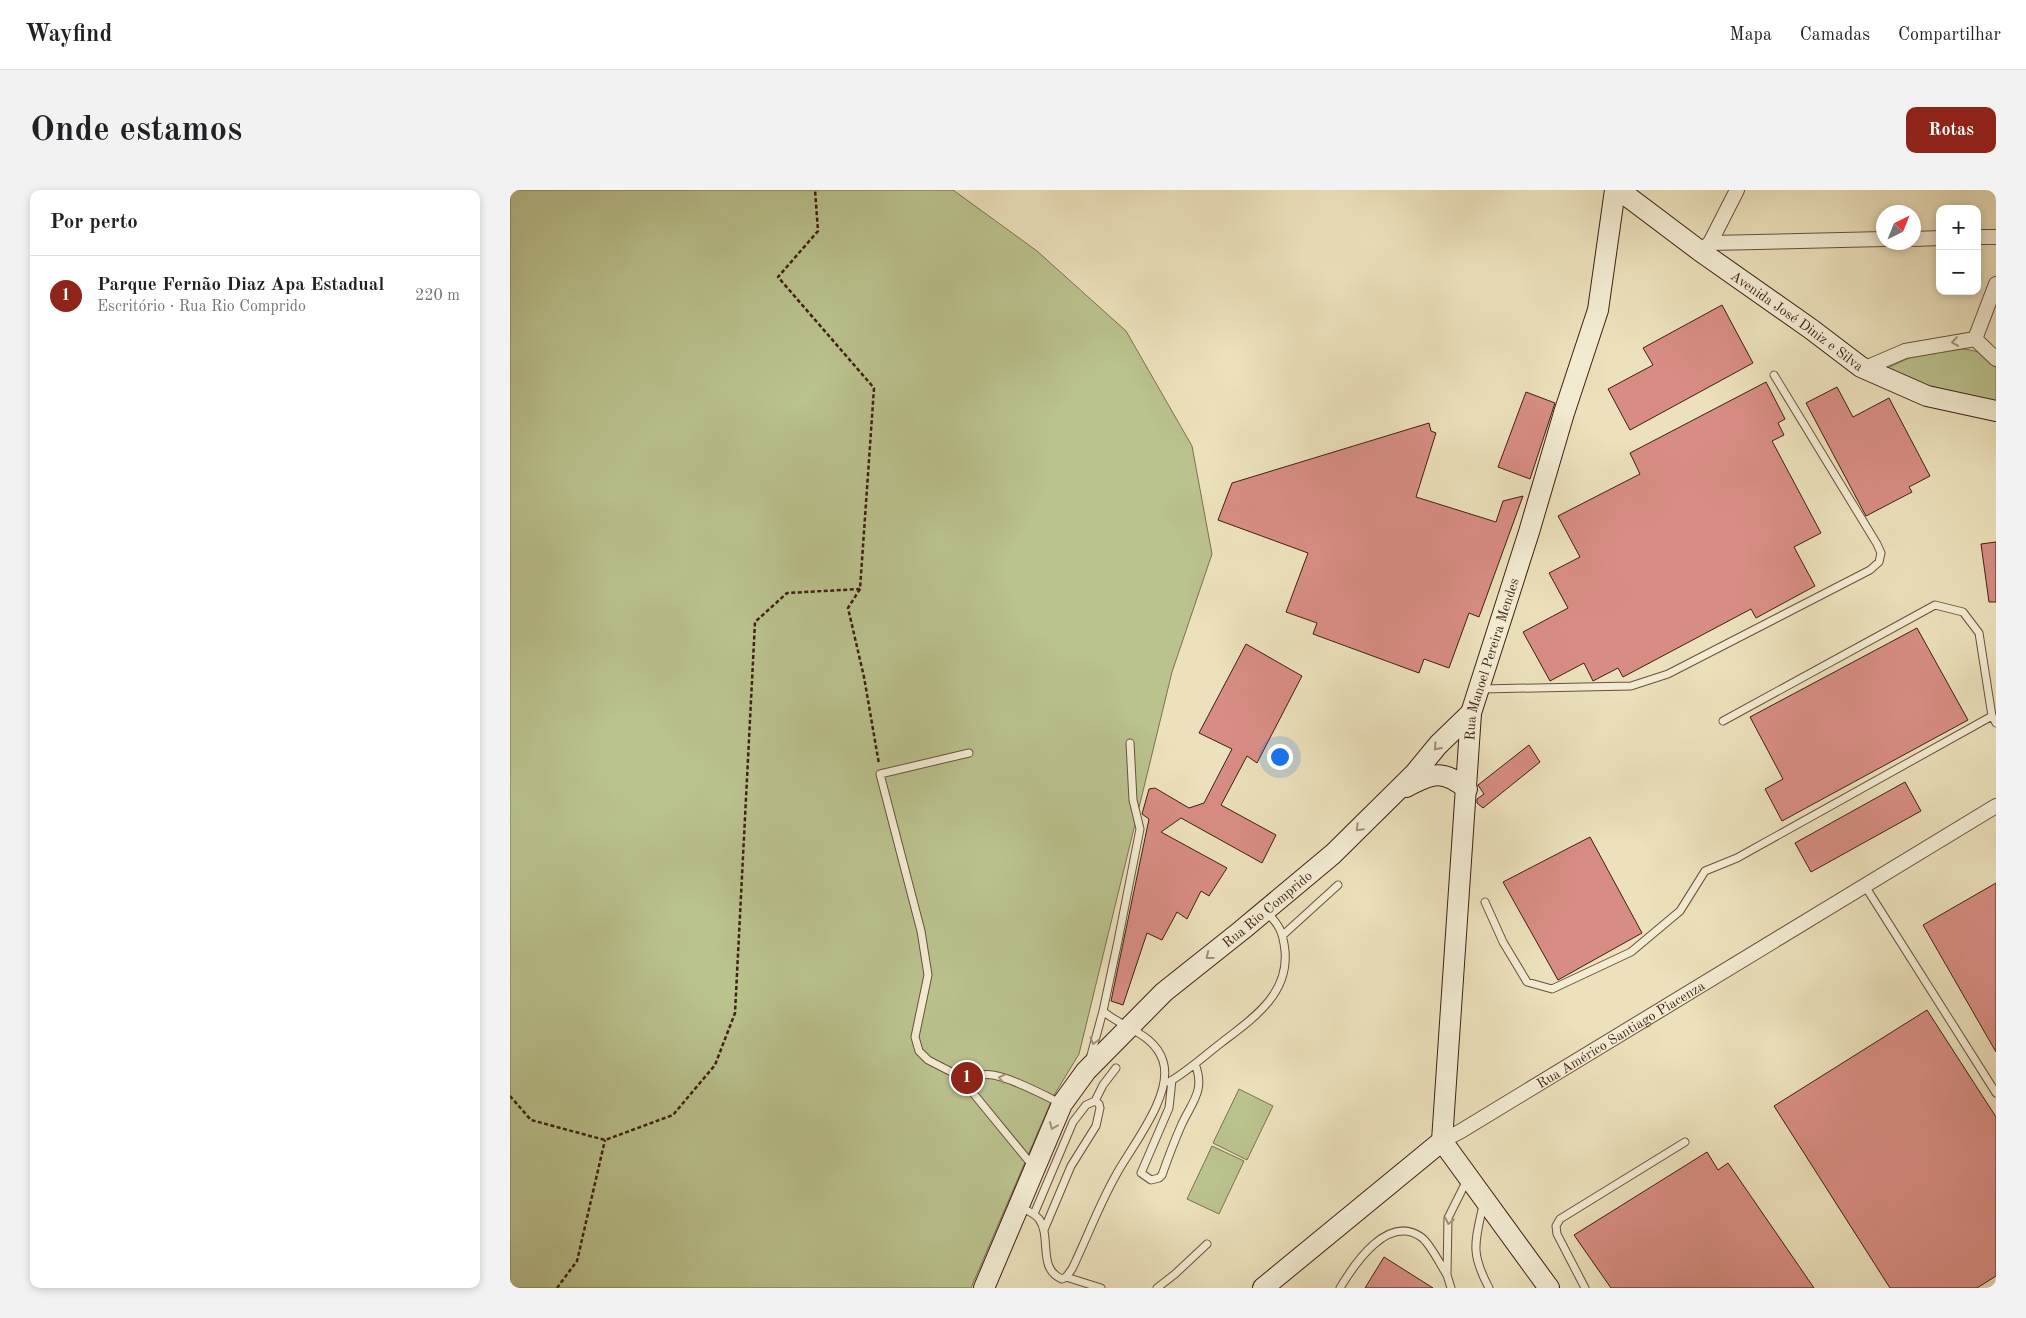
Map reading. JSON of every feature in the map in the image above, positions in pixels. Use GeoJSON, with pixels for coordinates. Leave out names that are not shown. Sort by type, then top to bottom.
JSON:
{"type":"FeatureCollection","features":[{"type":"Feature","properties":{"kind":"street","name":"Rua Manoel Pereira Mendes"},"geometry":{"type":"LineString","coordinates":[[1442,1140],[1471,712],[1598,310],[1615,190]]}},
{"type":"Feature","properties":{"kind":"street","name":"Avenida José Diniz e Silva"},"geometry":{"type":"LineString","coordinates":[[1619,190],[1705,247],[1861,367],[1927,396],[1996,411]]}},
{"type":"Feature","properties":{"kind":"street"},"geometry":{"type":"LineString","coordinates":[[1705,247],[1737,190]]}},
{"type":"Feature","properties":{"kind":"street"},"geometry":{"type":"LineString","coordinates":[[1981,237],[1996,237]]}},
{"type":"Feature","properties":{"kind":"street"},"geometry":{"type":"LineString","coordinates":[[1921,239],[1936,238]]}},
{"type":"Feature","properties":{"kind":"street"},"geometry":{"type":"LineString","coordinates":[[1705,247],[1876,239]]}},
{"type":"Feature","properties":{"kind":"street"},"geometry":{"type":"LineString","coordinates":[[1975,339],[1996,284]]}},
{"type":"Feature","properties":{"kind":"street"},"geometry":{"type":"LineString","coordinates":[[1861,367],[1870,366],[1905,350],[1975,339]]}},
{"type":"Feature","properties":{"kind":"street"},"geometry":{"type":"LineString","coordinates":[[1975,339],[1996,358]]}},
{"type":"Feature","properties":{"kind":"street","name":"Rua Rio Comprido"},"geometry":{"type":"LineString","coordinates":[[984,1288],[1027,1210],[1035,1169],[1062,1104],[1086,1071],[1164,992],[1333,854],[1415,773],[1438,745],[1471,712]]}},
{"type":"Feature","properties":{"kind":"street"},"geometry":{"type":"LineString","coordinates":[[1394,794],[1433,774],[1446,775],[1466,789]]}},
{"type":"Feature","properties":{"kind":"street","name":"Rua Américo Santiago Piacenza"},"geometry":{"type":"LineString","coordinates":[[1263,1288],[1442,1140],[1461,1131],[1996,806]]}},
{"type":"Feature","properties":{"kind":"street"},"geometry":{"type":"LineString","coordinates":[[1442,1140],[1549,1288]]}},
{"type":"Feature","properties":{"kind":"lane"},"geometry":{"type":"LineString","coordinates":[[1479,690],[1631,686],[1668,674],[1870,570],[1879,562],[1882,552],[1774,375]]}},
{"type":"Feature","properties":{"kind":"lane"},"geometry":{"type":"LineString","coordinates":[[1723,721],[1935,605],[1963,612],[1979,633],[1992,716],[1996,723]]}},
{"type":"Feature","properties":{"kind":"lane"},"geometry":{"type":"LineString","coordinates":[[1485,902],[1503,942],[1528,982],[1552,989],[1631,952],[1680,911],[1705,871],[1737,858],[1992,716]]}},
{"type":"Feature","properties":{"kind":"lane"},"geometry":{"type":"LineString","coordinates":[[1086,1071],[1103,1010],[1140,829],[1133,800],[1130,743]]}},
{"type":"Feature","properties":{"kind":"lane"},"geometry":{"type":"LineString","coordinates":[[969,753],[880,774],[921,931],[928,975],[916,1037],[919,1051],[928,1060],[973,1083]]}},
{"type":"Feature","properties":{"kind":"lane"},"geometry":{"type":"LineString","coordinates":[[1283,935],[1338,885]]}},
{"type":"Feature","properties":{"kind":"lane"},"geometry":{"type":"LineString","coordinates":[[1865,886],[1996,1093]]}},
{"type":"Feature","properties":{"kind":"lane"},"geometry":{"type":"LineString","coordinates":[[1163,1086],[1195,1064],[1256,1016],[1274,996],[1281,981],[1286,962],[1283,935],[1278,924],[1266,910]]}},
{"type":"Feature","properties":{"kind":"lane"},"geometry":{"type":"LineString","coordinates":[[1066,1277],[1072,1269],[1116,1175],[1155,1110],[1165,1075],[1163,1060],[1153,1044],[1130,1026],[1122,1024],[1103,1010]]}},
{"type":"Feature","properties":{"kind":"lane"},"geometry":{"type":"LineString","coordinates":[[1172,1080],[1169,1108],[1141,1173],[1151,1180],[1159,1178],[1162,1174],[1182,1124],[1197,1095],[1200,1082],[1195,1064]]}},
{"type":"Feature","properties":{"kind":"lane"},"geometry":{"type":"LineString","coordinates":[[1101,1288],[1066,1277],[1062,1279],[1057,1277],[1049,1268],[1044,1230],[1040,1220],[1027,1210],[1073,1122],[1086,1105],[1095,1101],[1103,1085],[1116,1068]]}},
{"type":"Feature","properties":{"kind":"lane"},"geometry":{"type":"LineString","coordinates":[[1035,1169],[973,1092],[973,1083],[977,1077],[985,1074],[1011,1080],[1062,1104]]}},
{"type":"Feature","properties":{"kind":"lane"},"geometry":{"type":"LineString","coordinates":[[1044,1230],[1071,1166],[1096,1126],[1100,1108],[1099,1104],[1095,1101]]}},
{"type":"Feature","properties":{"kind":"lane"},"geometry":{"type":"LineString","coordinates":[[1585,1288],[1557,1234],[1556,1226],[1560,1219],[1685,1142]]}},
{"type":"Feature","properties":{"kind":"lane"},"geometry":{"type":"LineString","coordinates":[[1447,1276],[1448,1218],[1468,1177]]}},
{"type":"Feature","properties":{"kind":"lane"},"geometry":{"type":"LineString","coordinates":[[1485,1200],[1474,1243],[1480,1271],[1489,1288]]}},
{"type":"Feature","properties":{"kind":"lane"},"geometry":{"type":"LineString","coordinates":[[1340,1288],[1355,1263],[1387,1234],[1405,1230],[1423,1238],[1447,1276],[1451,1288]]}},
{"type":"Feature","properties":{"kind":"lane"},"geometry":{"type":"LineString","coordinates":[[1157,1288],[1207,1244]]}},
{"type":"Feature","properties":{"kind":"path"},"geometry":{"type":"LineString","coordinates":[[815,190],[818,231],[778,277],[874,388],[860,589],[848,608],[864,677],[880,774]]}},
{"type":"Feature","properties":{"kind":"path"},"geometry":{"type":"LineString","coordinates":[[510,1096],[531,1120],[605,1140],[673,1115],[715,1065],[734,1013],[755,622],[787,593],[860,589]]}},
{"type":"Feature","properties":{"kind":"path"},"geometry":{"type":"LineString","coordinates":[[557,1288],[577,1261],[605,1140]]}},
{"type":"Feature","properties":{"kind":"green space"},"geometry":{"type":"Polygon","coordinates":[[[510,190],[953,190],[1037,251],[1126,331],[1192,446],[1212,554],[1172,672],[1079,1054],[1053,1097],[971,1288],[510,1288],[510,190]]]}},
{"type":"Feature","properties":{"kind":"green space"},"geometry":{"type":"Polygon","coordinates":[[[1950,348],[1977,352],[1989,357],[1996,368],[1996,404],[1942,395],[1885,369],[1922,352],[1950,348]]]}},
{"type":"Feature","properties":{"kind":"green space"},"geometry":{"type":"Polygon","coordinates":[[[1239,1089],[1273,1106],[1247,1160],[1213,1143],[1239,1089]]]}},
{"type":"Feature","properties":{"kind":"green space"},"geometry":{"type":"Polygon","coordinates":[[[1212,1146],[1244,1161],[1219,1214],[1187,1199],[1212,1146]]]}},
{"type":"Feature","properties":{"kind":"building"},"geometry":{"type":"Polygon","coordinates":[[[1722,305],[1753,363],[1630,430],[1608,389],[1653,365],[1643,348],[1722,305]]]}},
{"type":"Feature","properties":{"kind":"building"},"geometry":{"type":"Polygon","coordinates":[[[1766,382],[1785,419],[1778,423],[1784,435],[1772,441],[1821,533],[1794,547],[1815,586],[1756,618],[1751,609],[1623,677],[1618,668],[1593,681],[1584,663],[1550,681],[1523,632],[1568,608],[1549,573],[1580,557],[1558,516],[1640,474],[1630,453],[1766,382]]]}},
{"type":"Feature","properties":{"kind":"building"},"geometry":{"type":"Polygon","coordinates":[[[1837,387],[1853,417],[1889,398],[1930,476],[1909,487],[1912,492],[1866,516],[1806,403],[1837,387]]]}},
{"type":"Feature","properties":{"kind":"building"},"geometry":{"type":"Polygon","coordinates":[[[1526,392],[1555,403],[1530,479],[1498,467],[1526,392]]]}},
{"type":"Feature","properties":{"kind":"building"},"geometry":{"type":"Polygon","coordinates":[[[1429,423],[1431,431],[1436,433],[1416,497],[1496,522],[1503,501],[1523,496],[1479,617],[1469,613],[1449,668],[1424,659],[1419,673],[1313,634],[1317,623],[1286,612],[1308,553],[1218,520],[1232,483],[1429,423]]]}},
{"type":"Feature","properties":{"kind":"building"},"geometry":{"type":"Polygon","coordinates":[[[1996,542],[1996,602],[1989,602],[1981,544],[1996,542]]]}},
{"type":"Feature","properties":{"kind":"building"},"geometry":{"type":"Polygon","coordinates":[[[1917,628],[1968,720],[1782,821],[1765,789],[1783,779],[1750,717],[1917,628]]]}},
{"type":"Feature","properties":{"kind":"building"},"geometry":{"type":"Polygon","coordinates":[[[1246,644],[1302,676],[1257,763],[1247,756],[1221,805],[1276,835],[1262,863],[1181,818],[1161,832],[1227,868],[1209,896],[1201,891],[1187,919],[1177,912],[1162,940],[1147,933],[1123,1005],[1111,1001],[1149,819],[1142,814],[1149,789],[1155,788],[1189,808],[1204,803],[1232,749],[1199,733],[1246,644]]]}},
{"type":"Feature","properties":{"kind":"building"},"geometry":{"type":"Polygon","coordinates":[[[1529,745],[1540,762],[1483,808],[1477,803],[1477,799],[1484,794],[1478,785],[1529,745]]]}},
{"type":"Feature","properties":{"kind":"building"},"geometry":{"type":"Polygon","coordinates":[[[1905,782],[1921,811],[1811,872],[1795,843],[1905,782]]]}},
{"type":"Feature","properties":{"kind":"building"},"geometry":{"type":"Polygon","coordinates":[[[1590,837],[1642,933],[1558,980],[1503,882],[1590,837]]]}},
{"type":"Feature","properties":{"kind":"building"},"geometry":{"type":"Polygon","coordinates":[[[1996,883],[1996,1052],[1923,925],[1996,883]]]}},
{"type":"Feature","properties":{"kind":"building"},"geometry":{"type":"Polygon","coordinates":[[[1927,1010],[1996,1117],[1996,1276],[1977,1288],[1890,1288],[1774,1106],[1927,1010]]]}},
{"type":"Feature","properties":{"kind":"building"},"geometry":{"type":"Polygon","coordinates":[[[1707,1152],[1718,1170],[1728,1163],[1814,1288],[1611,1288],[1574,1235],[1707,1152]]]}},
{"type":"Feature","properties":{"kind":"building"},"geometry":{"type":"Polygon","coordinates":[[[1384,1257],[1433,1288],[1365,1288],[1384,1257]]]}},
{"type":"Feature","properties":{"kind":"place","name":"Parque Fernão Diaz Apa Estadual"},"geometry":{"type":"Point","coordinates":[967,1078]}}]}
